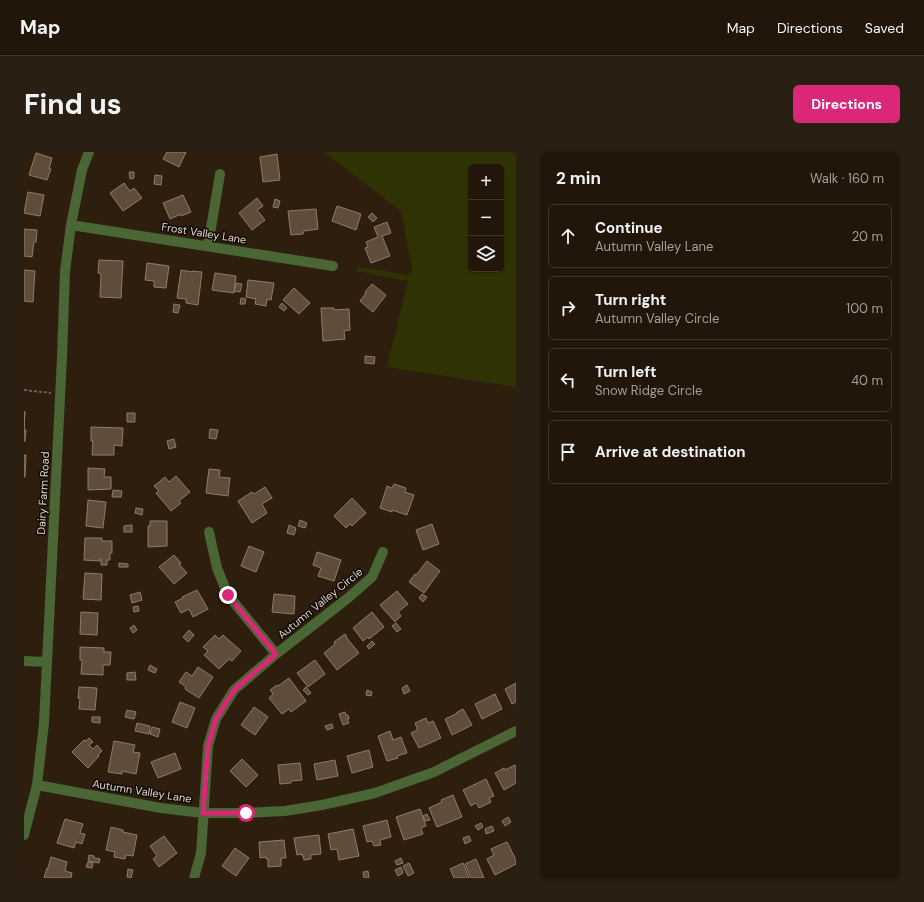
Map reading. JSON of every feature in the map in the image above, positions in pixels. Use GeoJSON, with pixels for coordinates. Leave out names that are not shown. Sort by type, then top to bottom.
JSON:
{"type":"FeatureCollection","features":[{"type":"Feature","properties":{"kind":"street","name":"Dairy Farm Road"},"geometry":{"type":"LineString","coordinates":[[24,835],[37,785],[44,723],[65,271],[71,225],[82,170],[89,152]]}},
{"type":"Feature","properties":{"kind":"street"},"geometry":{"type":"LineString","coordinates":[[208,246],[220,174]]}},
{"type":"Feature","properties":{"kind":"street","name":"Frost Valley Lane"},"geometry":{"type":"LineString","coordinates":[[71,225],[334,266]]}},
{"type":"Feature","properties":{"kind":"street"},"geometry":{"type":"LineString","coordinates":[[209,532],[217,568],[228,595],[276,654]]}},
{"type":"Feature","properties":{"kind":"street","name":"Autumn Valley Circle"},"geometry":{"type":"LineString","coordinates":[[194,878],[200,853],[208,746],[216,719],[234,690],[276,654],[348,598],[372,577],[384,552]]}},
{"type":"Feature","properties":{"kind":"street"},"geometry":{"type":"LineString","coordinates":[[24,661],[47,662]]}},
{"type":"Feature","properties":{"kind":"street","name":"Autumn Valley Lane"},"geometry":{"type":"LineString","coordinates":[[37,785],[161,808],[203,813],[285,811],[322,805],[375,793],[434,772],[516,731]]}},
{"type":"Feature","properties":{"kind":"path"},"geometry":{"type":"LineString","coordinates":[[24,390],[60,394]]}},
{"type":"Feature","properties":{"kind":"green space"},"geometry":{"type":"Polygon","coordinates":[[[324,152],[516,152],[516,387],[387,367],[408,281],[356,271],[357,267],[410,275],[412,268],[401,211],[324,152]]]}},
{"type":"Feature","properties":{"kind":"building"},"geometry":{"type":"Polygon","coordinates":[[[167,152],[186,152],[179,167],[163,159],[167,152]]]}},
{"type":"Feature","properties":{"kind":"building"},"geometry":{"type":"Polygon","coordinates":[[[36,153],[52,158],[49,169],[51,169],[47,180],[29,175],[36,153]]]}},
{"type":"Feature","properties":{"kind":"building"},"geometry":{"type":"Polygon","coordinates":[[[277,154],[280,180],[263,182],[260,157],[277,154]]]}},
{"type":"Feature","properties":{"kind":"building"},"geometry":{"type":"Polygon","coordinates":[[[129,172],[134,172],[134,178],[130,179],[129,172]]]}},
{"type":"Feature","properties":{"kind":"building"},"geometry":{"type":"Polygon","coordinates":[[[155,175],[162,176],[161,185],[154,184],[155,175]]]}},
{"type":"Feature","properties":{"kind":"building"},"geometry":{"type":"Polygon","coordinates":[[[124,183],[130,191],[134,188],[142,198],[123,211],[110,193],[124,183]]]}},
{"type":"Feature","properties":{"kind":"building"},"geometry":{"type":"Polygon","coordinates":[[[28,192],[44,195],[40,216],[24,213],[28,192]]]}},
{"type":"Feature","properties":{"kind":"building"},"geometry":{"type":"Polygon","coordinates":[[[183,195],[191,212],[181,216],[181,214],[170,219],[163,203],[183,195]]]}},
{"type":"Feature","properties":{"kind":"building"},"geometry":{"type":"Polygon","coordinates":[[[257,198],[263,206],[257,210],[265,220],[252,230],[239,213],[257,198]]]}},
{"type":"Feature","properties":{"kind":"building"},"geometry":{"type":"Polygon","coordinates":[[[275,199],[280,201],[278,208],[273,207],[275,199]]]}},
{"type":"Feature","properties":{"kind":"building"},"geometry":{"type":"Polygon","coordinates":[[[337,206],[361,214],[356,230],[332,221],[337,206]]]}},
{"type":"Feature","properties":{"kind":"building"},"geometry":{"type":"Polygon","coordinates":[[[316,209],[318,229],[304,231],[303,234],[291,235],[288,211],[316,209]]]}},
{"type":"Feature","properties":{"kind":"building"},"geometry":{"type":"Polygon","coordinates":[[[372,213],[377,218],[373,222],[368,217],[372,213]]]}},
{"type":"Feature","properties":{"kind":"building"},"geometry":{"type":"Polygon","coordinates":[[[387,222],[391,233],[382,236],[390,256],[371,263],[365,248],[368,247],[366,242],[378,237],[374,227],[387,222]]]}},
{"type":"Feature","properties":{"kind":"building"},"geometry":{"type":"Polygon","coordinates":[[[24,229],[37,230],[36,242],[34,242],[32,257],[24,256],[24,229]]]}},
{"type":"Feature","properties":{"kind":"building"},"geometry":{"type":"Polygon","coordinates":[[[99,260],[123,261],[121,298],[100,297],[101,274],[98,273],[99,260]]]}},
{"type":"Feature","properties":{"kind":"building"},"geometry":{"type":"Polygon","coordinates":[[[147,263],[169,266],[166,288],[154,287],[154,281],[145,280],[147,263]]]}},
{"type":"Feature","properties":{"kind":"building"},"geometry":{"type":"Polygon","coordinates":[[[24,270],[35,271],[33,302],[24,301],[24,270]]]}},
{"type":"Feature","properties":{"kind":"building"},"geometry":{"type":"Polygon","coordinates":[[[181,270],[202,272],[198,305],[186,303],[186,299],[177,298],[181,270]]]}},
{"type":"Feature","properties":{"kind":"building"},"geometry":{"type":"Polygon","coordinates":[[[215,273],[236,276],[234,293],[212,290],[215,273]]]}},
{"type":"Feature","properties":{"kind":"building"},"geometry":{"type":"Polygon","coordinates":[[[248,280],[274,283],[271,300],[267,299],[266,306],[255,304],[256,299],[246,297],[248,280]]]}},
{"type":"Feature","properties":{"kind":"building"},"geometry":{"type":"Polygon","coordinates":[[[236,283],[242,284],[240,292],[234,291],[236,283]]]}},
{"type":"Feature","properties":{"kind":"building"},"geometry":{"type":"Polygon","coordinates":[[[372,284],[386,295],[373,312],[360,301],[372,284]]]}},
{"type":"Feature","properties":{"kind":"building"},"geometry":{"type":"Polygon","coordinates":[[[294,288],[310,303],[299,314],[283,300],[294,288]]]}},
{"type":"Feature","properties":{"kind":"building"},"geometry":{"type":"Polygon","coordinates":[[[241,298],[246,299],[245,304],[240,304],[241,298]]]}},
{"type":"Feature","properties":{"kind":"building"},"geometry":{"type":"Polygon","coordinates":[[[282,303],[287,308],[284,311],[279,307],[282,303]]]}},
{"type":"Feature","properties":{"kind":"building"},"geometry":{"type":"Polygon","coordinates":[[[174,304],[180,305],[178,313],[173,312],[174,304]]]}},
{"type":"Feature","properties":{"kind":"building"},"geometry":{"type":"Polygon","coordinates":[[[321,308],[334,308],[334,310],[349,309],[350,330],[344,331],[345,339],[323,341],[321,308]]]}},
{"type":"Feature","properties":{"kind":"building"},"geometry":{"type":"Polygon","coordinates":[[[365,356],[375,357],[374,364],[365,363],[365,356]]]}},
{"type":"Feature","properties":{"kind":"building"},"geometry":{"type":"Polygon","coordinates":[[[127,413],[135,413],[135,422],[127,422],[127,413]]]}},
{"type":"Feature","properties":{"kind":"building"},"geometry":{"type":"Polygon","coordinates":[[[91,427],[123,428],[122,446],[114,445],[114,455],[92,455],[93,441],[91,441],[91,427]]]}},
{"type":"Feature","properties":{"kind":"building"},"geometry":{"type":"Polygon","coordinates":[[[210,429],[218,430],[216,439],[209,438],[210,429]]]}},
{"type":"Feature","properties":{"kind":"building"},"geometry":{"type":"Polygon","coordinates":[[[24,430],[26,430],[25,441],[24,441],[24,430]]]}},
{"type":"Feature","properties":{"kind":"building"},"geometry":{"type":"Polygon","coordinates":[[[174,439],[176,447],[169,449],[167,441],[174,439]]]}},
{"type":"Feature","properties":{"kind":"building"},"geometry":{"type":"Polygon","coordinates":[[[24,455],[26,455],[25,477],[24,477],[24,455]]]}},
{"type":"Feature","properties":{"kind":"building"},"geometry":{"type":"Polygon","coordinates":[[[88,468],[105,469],[104,477],[111,477],[111,489],[88,490],[88,468]]]}},
{"type":"Feature","properties":{"kind":"building"},"geometry":{"type":"Polygon","coordinates":[[[209,469],[220,470],[219,477],[230,478],[228,496],[206,493],[209,469]]]}},
{"type":"Feature","properties":{"kind":"building"},"geometry":{"type":"Polygon","coordinates":[[[176,476],[190,492],[179,501],[181,503],[171,511],[156,493],[159,491],[154,486],[165,477],[169,482],[176,476]]]}},
{"type":"Feature","properties":{"kind":"building"},"geometry":{"type":"Polygon","coordinates":[[[394,484],[406,488],[405,492],[414,495],[407,515],[380,508],[387,486],[392,488],[394,484]]]}},
{"type":"Feature","properties":{"kind":"building"},"geometry":{"type":"Polygon","coordinates":[[[265,487],[272,498],[262,504],[267,513],[252,523],[238,501],[252,492],[254,494],[265,487]]]}},
{"type":"Feature","properties":{"kind":"building"},"geometry":{"type":"Polygon","coordinates":[[[113,490],[122,491],[121,497],[112,497],[113,490]]]}},
{"type":"Feature","properties":{"kind":"building"},"geometry":{"type":"Polygon","coordinates":[[[352,498],[366,513],[352,526],[350,524],[346,528],[334,516],[352,498]]]}},
{"type":"Feature","properties":{"kind":"building"},"geometry":{"type":"Polygon","coordinates":[[[88,500],[106,502],[103,528],[86,526],[88,500]]]}},
{"type":"Feature","properties":{"kind":"building"},"geometry":{"type":"Polygon","coordinates":[[[136,508],[143,509],[142,515],[135,513],[136,508]]]}},
{"type":"Feature","properties":{"kind":"building"},"geometry":{"type":"Polygon","coordinates":[[[300,520],[307,523],[305,528],[298,526],[300,520]]]}},
{"type":"Feature","properties":{"kind":"building"},"geometry":{"type":"Polygon","coordinates":[[[150,521],[167,521],[167,546],[148,547],[148,526],[150,526],[150,521]]]}},
{"type":"Feature","properties":{"kind":"building"},"geometry":{"type":"Polygon","coordinates":[[[432,524],[439,544],[423,550],[416,530],[432,524]]]}},
{"type":"Feature","properties":{"kind":"building"},"geometry":{"type":"Polygon","coordinates":[[[132,525],[132,532],[124,532],[124,526],[132,525]]]}},
{"type":"Feature","properties":{"kind":"building"},"geometry":{"type":"Polygon","coordinates":[[[289,525],[296,528],[294,535],[287,533],[289,525]]]}},
{"type":"Feature","properties":{"kind":"building"},"geometry":{"type":"Polygon","coordinates":[[[85,538],[102,538],[102,541],[112,541],[112,553],[110,553],[110,560],[107,560],[107,565],[101,565],[101,559],[100,561],[84,560],[85,538]]]}},
{"type":"Feature","properties":{"kind":"building"},"geometry":{"type":"Polygon","coordinates":[[[249,546],[264,552],[256,572],[241,566],[249,546]]]}},
{"type":"Feature","properties":{"kind":"building"},"geometry":{"type":"Polygon","coordinates":[[[317,552],[341,560],[334,581],[318,576],[321,568],[313,565],[317,552]]]}},
{"type":"Feature","properties":{"kind":"building"},"geometry":{"type":"Polygon","coordinates":[[[174,555],[181,563],[179,564],[187,573],[174,584],[159,567],[174,555]]]}},
{"type":"Feature","properties":{"kind":"building"},"geometry":{"type":"Polygon","coordinates":[[[427,561],[440,571],[424,593],[409,582],[427,561]]]}},
{"type":"Feature","properties":{"kind":"building"},"geometry":{"type":"Polygon","coordinates":[[[119,563],[128,564],[128,567],[119,567],[119,563]]]}},
{"type":"Feature","properties":{"kind":"building"},"geometry":{"type":"Polygon","coordinates":[[[85,573],[102,574],[101,600],[83,599],[85,573]]]}},
{"type":"Feature","properties":{"kind":"building"},"geometry":{"type":"Polygon","coordinates":[[[197,590],[208,609],[193,617],[189,609],[181,613],[175,602],[197,590]]]}},
{"type":"Feature","properties":{"kind":"building"},"geometry":{"type":"Polygon","coordinates":[[[397,591],[408,604],[398,612],[401,616],[395,622],[380,605],[397,591]]]}},
{"type":"Feature","properties":{"kind":"building"},"geometry":{"type":"Polygon","coordinates":[[[140,592],[142,600],[132,603],[130,595],[140,592]]]}},
{"type":"Feature","properties":{"kind":"building"},"geometry":{"type":"Polygon","coordinates":[[[274,594],[295,596],[294,614],[272,612],[274,594]]]}},
{"type":"Feature","properties":{"kind":"building"},"geometry":{"type":"Polygon","coordinates":[[[422,594],[427,597],[423,602],[419,598],[422,594]]]}},
{"type":"Feature","properties":{"kind":"building"},"geometry":{"type":"Polygon","coordinates":[[[138,606],[139,611],[134,612],[133,607],[138,606]]]}},
{"type":"Feature","properties":{"kind":"building"},"geometry":{"type":"Polygon","coordinates":[[[81,612],[98,613],[97,635],[80,634],[81,612]]]}},
{"type":"Feature","properties":{"kind":"building"},"geometry":{"type":"Polygon","coordinates":[[[372,612],[384,627],[369,639],[368,637],[363,641],[353,628],[372,612]]]}},
{"type":"Feature","properties":{"kind":"building"},"geometry":{"type":"Polygon","coordinates":[[[396,623],[401,629],[397,632],[392,626],[396,623]]]}},
{"type":"Feature","properties":{"kind":"building"},"geometry":{"type":"Polygon","coordinates":[[[134,625],[137,630],[133,633],[130,628],[134,625]]]}},
{"type":"Feature","properties":{"kind":"building"},"geometry":{"type":"Polygon","coordinates":[[[189,630],[194,635],[188,642],[183,637],[189,630]]]}},
{"type":"Feature","properties":{"kind":"building"},"geometry":{"type":"Polygon","coordinates":[[[345,634],[359,653],[337,670],[324,653],[335,644],[334,642],[345,634]]]}},
{"type":"Feature","properties":{"kind":"building"},"geometry":{"type":"Polygon","coordinates":[[[215,635],[219,639],[223,635],[241,651],[232,661],[229,659],[219,669],[204,655],[208,651],[203,647],[215,635]]]}},
{"type":"Feature","properties":{"kind":"building"},"geometry":{"type":"Polygon","coordinates":[[[372,641],[375,644],[369,649],[367,646],[372,641]]]}},
{"type":"Feature","properties":{"kind":"building"},"geometry":{"type":"Polygon","coordinates":[[[80,647],[104,648],[104,652],[111,652],[110,665],[103,665],[103,675],[81,674],[82,660],[80,660],[80,647]]]}},
{"type":"Feature","properties":{"kind":"building"},"geometry":{"type":"Polygon","coordinates":[[[315,660],[325,674],[308,687],[297,673],[315,660]]]}},
{"type":"Feature","properties":{"kind":"building"},"geometry":{"type":"Polygon","coordinates":[[[150,665],[157,669],[155,673],[148,670],[150,665]]]}},
{"type":"Feature","properties":{"kind":"building"},"geometry":{"type":"Polygon","coordinates":[[[198,667],[213,677],[199,698],[185,689],[186,687],[179,682],[186,672],[192,676],[198,667]]]}},
{"type":"Feature","properties":{"kind":"building"},"geometry":{"type":"Polygon","coordinates":[[[135,672],[136,680],[127,680],[127,673],[135,672]]]}},
{"type":"Feature","properties":{"kind":"building"},"geometry":{"type":"Polygon","coordinates":[[[289,678],[306,701],[291,712],[289,709],[282,714],[269,698],[273,694],[270,690],[289,678]]]}},
{"type":"Feature","properties":{"kind":"building"},"geometry":{"type":"Polygon","coordinates":[[[516,683],[516,702],[512,704],[505,689],[516,683]]]}},
{"type":"Feature","properties":{"kind":"building"},"geometry":{"type":"Polygon","coordinates":[[[407,685],[410,691],[404,694],[402,688],[407,685]]]}},
{"type":"Feature","properties":{"kind":"building"},"geometry":{"type":"Polygon","coordinates":[[[79,687],[97,688],[95,710],[79,709],[79,687]]]}},
{"type":"Feature","properties":{"kind":"building"},"geometry":{"type":"Polygon","coordinates":[[[306,687],[311,693],[308,695],[303,690],[306,687]]]}},
{"type":"Feature","properties":{"kind":"building"},"geometry":{"type":"Polygon","coordinates":[[[367,690],[372,692],[371,696],[366,695],[367,690]]]}},
{"type":"Feature","properties":{"kind":"building"},"geometry":{"type":"Polygon","coordinates":[[[495,694],[502,709],[482,719],[475,704],[495,694]]]}},
{"type":"Feature","properties":{"kind":"building"},"geometry":{"type":"Polygon","coordinates":[[[180,702],[195,708],[187,728],[172,722],[180,702]]]}},
{"type":"Feature","properties":{"kind":"building"},"geometry":{"type":"Polygon","coordinates":[[[254,707],[268,717],[255,735],[241,725],[254,707]]]}},
{"type":"Feature","properties":{"kind":"building"},"geometry":{"type":"Polygon","coordinates":[[[463,709],[472,725],[452,735],[445,719],[463,709]]]}},
{"type":"Feature","properties":{"kind":"building"},"geometry":{"type":"Polygon","coordinates":[[[127,710],[136,712],[134,719],[125,717],[127,710]]]}},
{"type":"Feature","properties":{"kind":"building"},"geometry":{"type":"Polygon","coordinates":[[[345,712],[346,715],[348,715],[349,719],[347,719],[349,723],[343,725],[339,714],[345,712]]]}},
{"type":"Feature","properties":{"kind":"building"},"geometry":{"type":"Polygon","coordinates":[[[92,717],[100,717],[100,723],[92,722],[92,717]]]}},
{"type":"Feature","properties":{"kind":"building"},"geometry":{"type":"Polygon","coordinates":[[[426,718],[428,723],[433,721],[441,738],[419,748],[411,733],[417,730],[415,723],[426,718]]]}},
{"type":"Feature","properties":{"kind":"building"},"geometry":{"type":"Polygon","coordinates":[[[137,723],[150,726],[149,734],[135,731],[137,723]]]}},
{"type":"Feature","properties":{"kind":"building"},"geometry":{"type":"Polygon","coordinates":[[[332,724],[333,728],[327,730],[325,726],[332,724]]]}},
{"type":"Feature","properties":{"kind":"building"},"geometry":{"type":"Polygon","coordinates":[[[152,727],[160,729],[158,737],[150,734],[152,727]]]}},
{"type":"Feature","properties":{"kind":"building"},"geometry":{"type":"Polygon","coordinates":[[[390,731],[393,740],[401,737],[407,753],[397,756],[398,758],[387,761],[378,736],[390,731]]]}},
{"type":"Feature","properties":{"kind":"building"},"geometry":{"type":"Polygon","coordinates":[[[89,738],[93,742],[89,745],[93,749],[97,745],[102,751],[88,768],[72,752],[84,740],[86,741],[89,738]]]}},
{"type":"Feature","properties":{"kind":"building"},"geometry":{"type":"Polygon","coordinates":[[[114,741],[135,745],[133,752],[140,753],[136,774],[122,771],[122,774],[108,772],[114,741]]]}},
{"type":"Feature","properties":{"kind":"building"},"geometry":{"type":"Polygon","coordinates":[[[369,750],[373,767],[352,773],[347,756],[369,750]]]}},
{"type":"Feature","properties":{"kind":"building"},"geometry":{"type":"Polygon","coordinates":[[[175,753],[181,769],[158,778],[151,762],[175,753]]]}},
{"type":"Feature","properties":{"kind":"building"},"geometry":{"type":"Polygon","coordinates":[[[242,759],[258,775],[246,787],[230,771],[242,759]]]}},
{"type":"Feature","properties":{"kind":"building"},"geometry":{"type":"Polygon","coordinates":[[[335,760],[338,776],[317,780],[314,764],[335,760]]]}},
{"type":"Feature","properties":{"kind":"building"},"geometry":{"type":"Polygon","coordinates":[[[300,763],[302,780],[280,784],[278,765],[300,763]]]}},
{"type":"Feature","properties":{"kind":"building"},"geometry":{"type":"Polygon","coordinates":[[[515,765],[516,783],[504,790],[495,773],[504,768],[505,770],[515,765]]]}},
{"type":"Feature","properties":{"kind":"building"},"geometry":{"type":"Polygon","coordinates":[[[486,779],[494,796],[489,798],[491,802],[479,808],[476,803],[471,806],[463,790],[486,779]]]}},
{"type":"Feature","properties":{"kind":"building"},"geometry":{"type":"Polygon","coordinates":[[[453,795],[462,817],[437,827],[429,808],[442,802],[441,800],[453,795]]]}},
{"type":"Feature","properties":{"kind":"building"},"geometry":{"type":"Polygon","coordinates":[[[420,809],[426,826],[421,828],[423,834],[404,840],[396,817],[420,809]]]}},
{"type":"Feature","properties":{"kind":"building"},"geometry":{"type":"Polygon","coordinates":[[[427,814],[430,820],[425,821],[423,816],[427,814]]]}},
{"type":"Feature","properties":{"kind":"building"},"geometry":{"type":"Polygon","coordinates":[[[508,817],[511,822],[505,826],[502,821],[508,817]]]}},
{"type":"Feature","properties":{"kind":"building"},"geometry":{"type":"Polygon","coordinates":[[[65,819],[83,824],[80,833],[85,834],[82,844],[76,842],[74,848],[57,843],[65,819]]]}},
{"type":"Feature","properties":{"kind":"building"},"geometry":{"type":"Polygon","coordinates":[[[387,820],[391,837],[380,840],[381,845],[374,846],[372,841],[367,842],[363,826],[387,820]]]}},
{"type":"Feature","properties":{"kind":"building"},"geometry":{"type":"Polygon","coordinates":[[[481,823],[483,827],[478,830],[475,826],[481,823]]]}},
{"type":"Feature","properties":{"kind":"building"},"geometry":{"type":"Polygon","coordinates":[[[492,826],[494,831],[486,834],[485,829],[492,826]]]}},
{"type":"Feature","properties":{"kind":"building"},"geometry":{"type":"Polygon","coordinates":[[[111,827],[123,830],[123,832],[137,835],[133,856],[126,855],[125,859],[114,857],[115,852],[106,850],[111,827]]]}},
{"type":"Feature","properties":{"kind":"building"},"geometry":{"type":"Polygon","coordinates":[[[353,829],[359,856],[339,860],[337,849],[331,850],[328,834],[353,829]]]}},
{"type":"Feature","properties":{"kind":"building"},"geometry":{"type":"Polygon","coordinates":[[[319,835],[321,854],[311,855],[311,859],[304,860],[302,854],[297,855],[294,838],[319,835]]]}},
{"type":"Feature","properties":{"kind":"building"},"geometry":{"type":"Polygon","coordinates":[[[164,836],[177,853],[159,867],[153,859],[157,856],[150,846],[164,836]]]}},
{"type":"Feature","properties":{"kind":"building"},"geometry":{"type":"Polygon","coordinates":[[[469,836],[471,841],[465,844],[463,838],[469,836]]]}},
{"type":"Feature","properties":{"kind":"building"},"geometry":{"type":"Polygon","coordinates":[[[284,840],[286,858],[281,858],[281,866],[268,867],[268,859],[266,859],[266,857],[260,858],[259,842],[284,840]]]}},
{"type":"Feature","properties":{"kind":"building"},"geometry":{"type":"Polygon","coordinates":[[[507,842],[516,860],[516,864],[495,875],[487,859],[494,855],[491,849],[507,842]]]}},
{"type":"Feature","properties":{"kind":"building"},"geometry":{"type":"Polygon","coordinates":[[[235,848],[249,858],[236,876],[222,866],[235,848]]]}},
{"type":"Feature","properties":{"kind":"building"},"geometry":{"type":"Polygon","coordinates":[[[89,855],[100,859],[99,863],[88,861],[89,855]]]}},
{"type":"Feature","properties":{"kind":"building"},"geometry":{"type":"Polygon","coordinates":[[[51,857],[67,862],[65,871],[72,873],[71,878],[44,878],[51,857]]]}},
{"type":"Feature","properties":{"kind":"building"},"geometry":{"type":"Polygon","coordinates":[[[401,858],[403,863],[397,865],[395,861],[401,858]]]}},
{"type":"Feature","properties":{"kind":"building"},"geometry":{"type":"Polygon","coordinates":[[[476,859],[484,878],[471,878],[465,864],[476,859]]]}},
{"type":"Feature","properties":{"kind":"building"},"geometry":{"type":"Polygon","coordinates":[[[88,862],[93,863],[92,868],[86,867],[88,862]]]}},
{"type":"Feature","properties":{"kind":"building"},"geometry":{"type":"Polygon","coordinates":[[[409,863],[414,873],[408,876],[403,866],[409,863]]]}},
{"type":"Feature","properties":{"kind":"building"},"geometry":{"type":"Polygon","coordinates":[[[463,863],[469,878],[454,878],[450,869],[463,863]]]}},
{"type":"Feature","properties":{"kind":"building"},"geometry":{"type":"Polygon","coordinates":[[[401,867],[403,873],[398,876],[395,870],[401,867]]]}},
{"type":"Feature","properties":{"kind":"building"},"geometry":{"type":"Polygon","coordinates":[[[128,869],[133,870],[131,878],[127,877],[128,869]]]}},
{"type":"Feature","properties":{"kind":"building"},"geometry":{"type":"Polygon","coordinates":[[[368,871],[369,878],[364,878],[363,872],[368,871]]]}},
{"type":"Feature","properties":{"kind":"route"},"geometry":{"type":"LineString","coordinates":[[228,595],[276,654],[234,690],[216,719],[208,746],[203,813],[246,813]]}}]}
